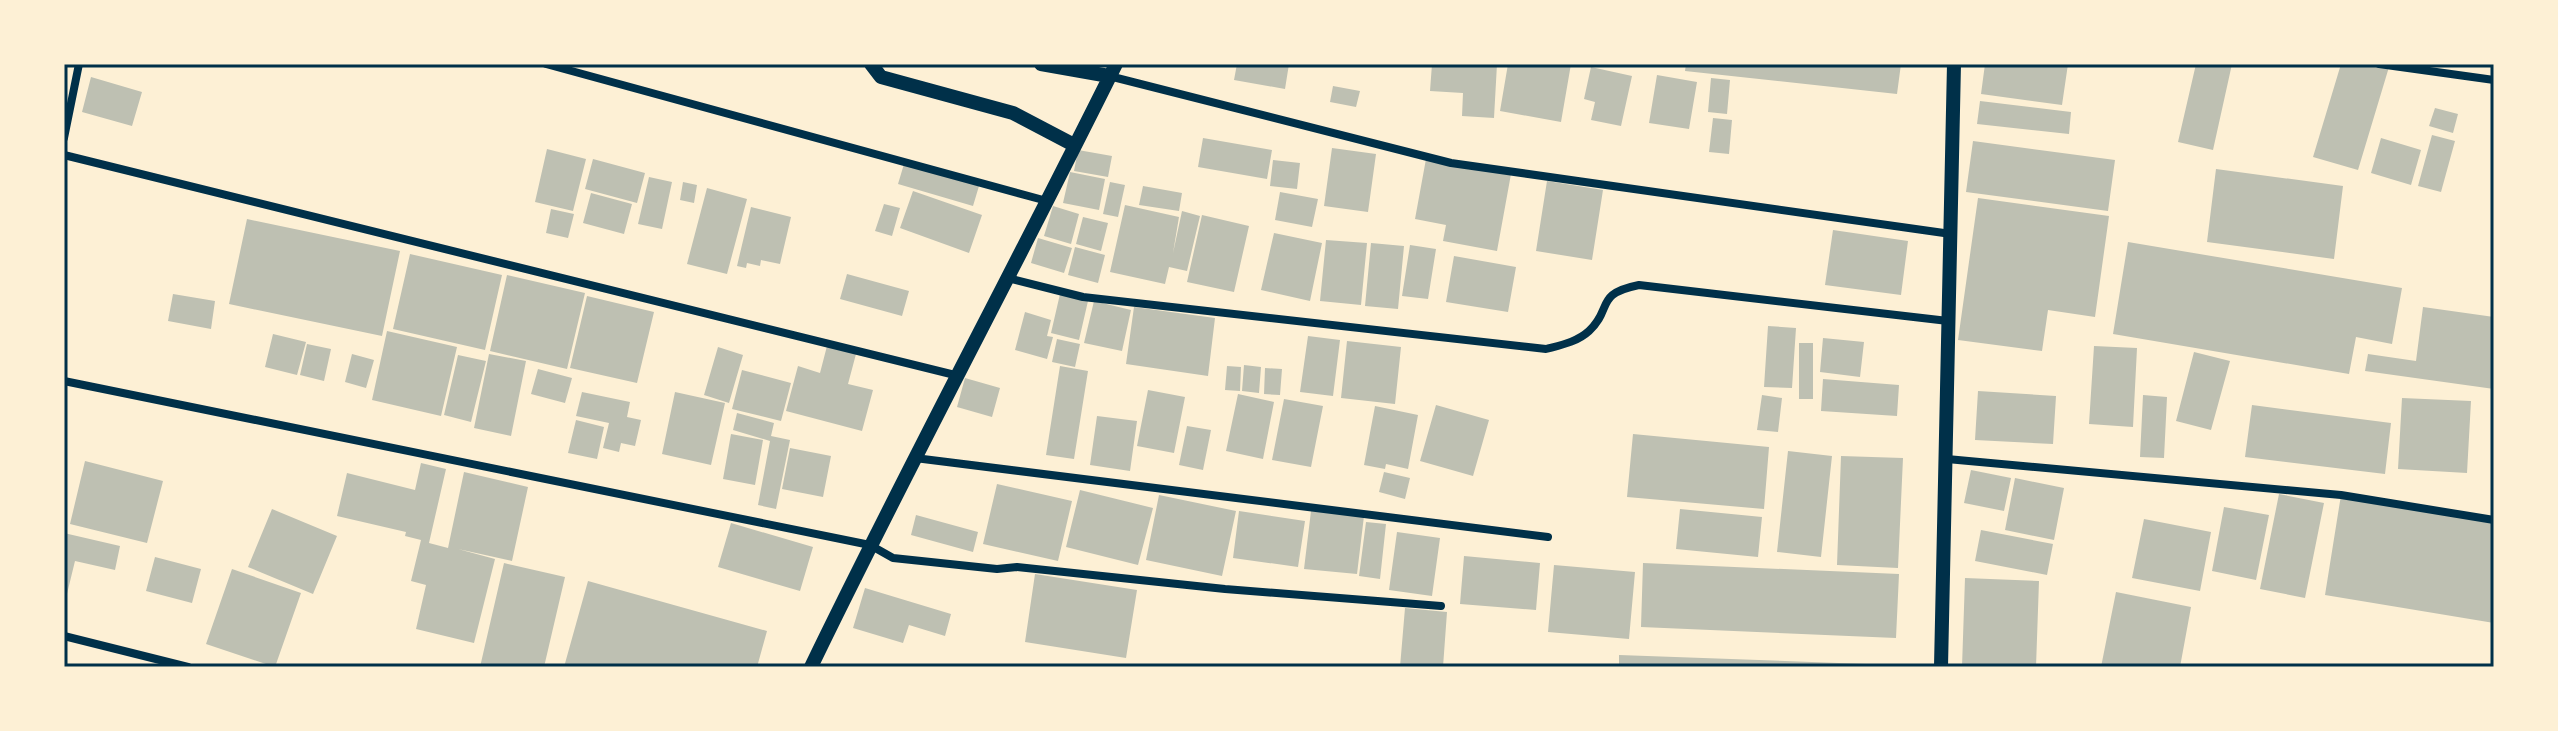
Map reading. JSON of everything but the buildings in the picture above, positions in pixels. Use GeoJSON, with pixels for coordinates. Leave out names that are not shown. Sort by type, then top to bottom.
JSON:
{"type":"FeatureCollection","features":[{"type":"Feature","properties":{"kind":"street"},"geometry":{"type":"LineString","coordinates":[[64,138],[79,64]]}},
{"type":"Feature","properties":{"kind":"street"},"geometry":{"type":"LineString","coordinates":[[546,64],[1047,201]]}},
{"type":"Feature","properties":{"kind":"street"},"geometry":{"type":"LineString","coordinates":[[871,64],[881,77],[1013,113],[1074,145]]}},
{"type":"Feature","properties":{"kind":"street"},"geometry":{"type":"LineString","coordinates":[[1041,64],[1112,70],[1451,163],[1952,234]]}},
{"type":"Feature","properties":{"kind":"street"},"geometry":{"type":"LineString","coordinates":[[1941,667],[1954,64]]}},
{"type":"Feature","properties":{"kind":"street"},"geometry":{"type":"LineString","coordinates":[[2379,64],[2494,80]]}},
{"type":"Feature","properties":{"kind":"street"},"geometry":{"type":"LineString","coordinates":[[811,667],[1112,70]]}},
{"type":"Feature","properties":{"kind":"street"},"geometry":{"type":"LineString","coordinates":[[64,155],[959,376]]}},
{"type":"Feature","properties":{"kind":"street"},"geometry":{"type":"LineString","coordinates":[[1008,278],[1083,297],[1546,349],[1568,343],[1590,330],[1613,294],[1620,289],[1639,285],[1948,321]]}},
{"type":"Feature","properties":{"kind":"street"},"geometry":{"type":"LineString","coordinates":[[64,381],[870,545],[893,558],[1441,606]]}},
{"type":"Feature","properties":{"kind":"street"},"geometry":{"type":"LineString","coordinates":[[915,458],[1548,537]]}},
{"type":"Feature","properties":{"kind":"street"},"geometry":{"type":"LineString","coordinates":[[1947,459],[2341,495],[2494,520]]}},
{"type":"Feature","properties":{"kind":"street"},"geometry":{"type":"LineString","coordinates":[[64,636],[188,667]]}}]}
